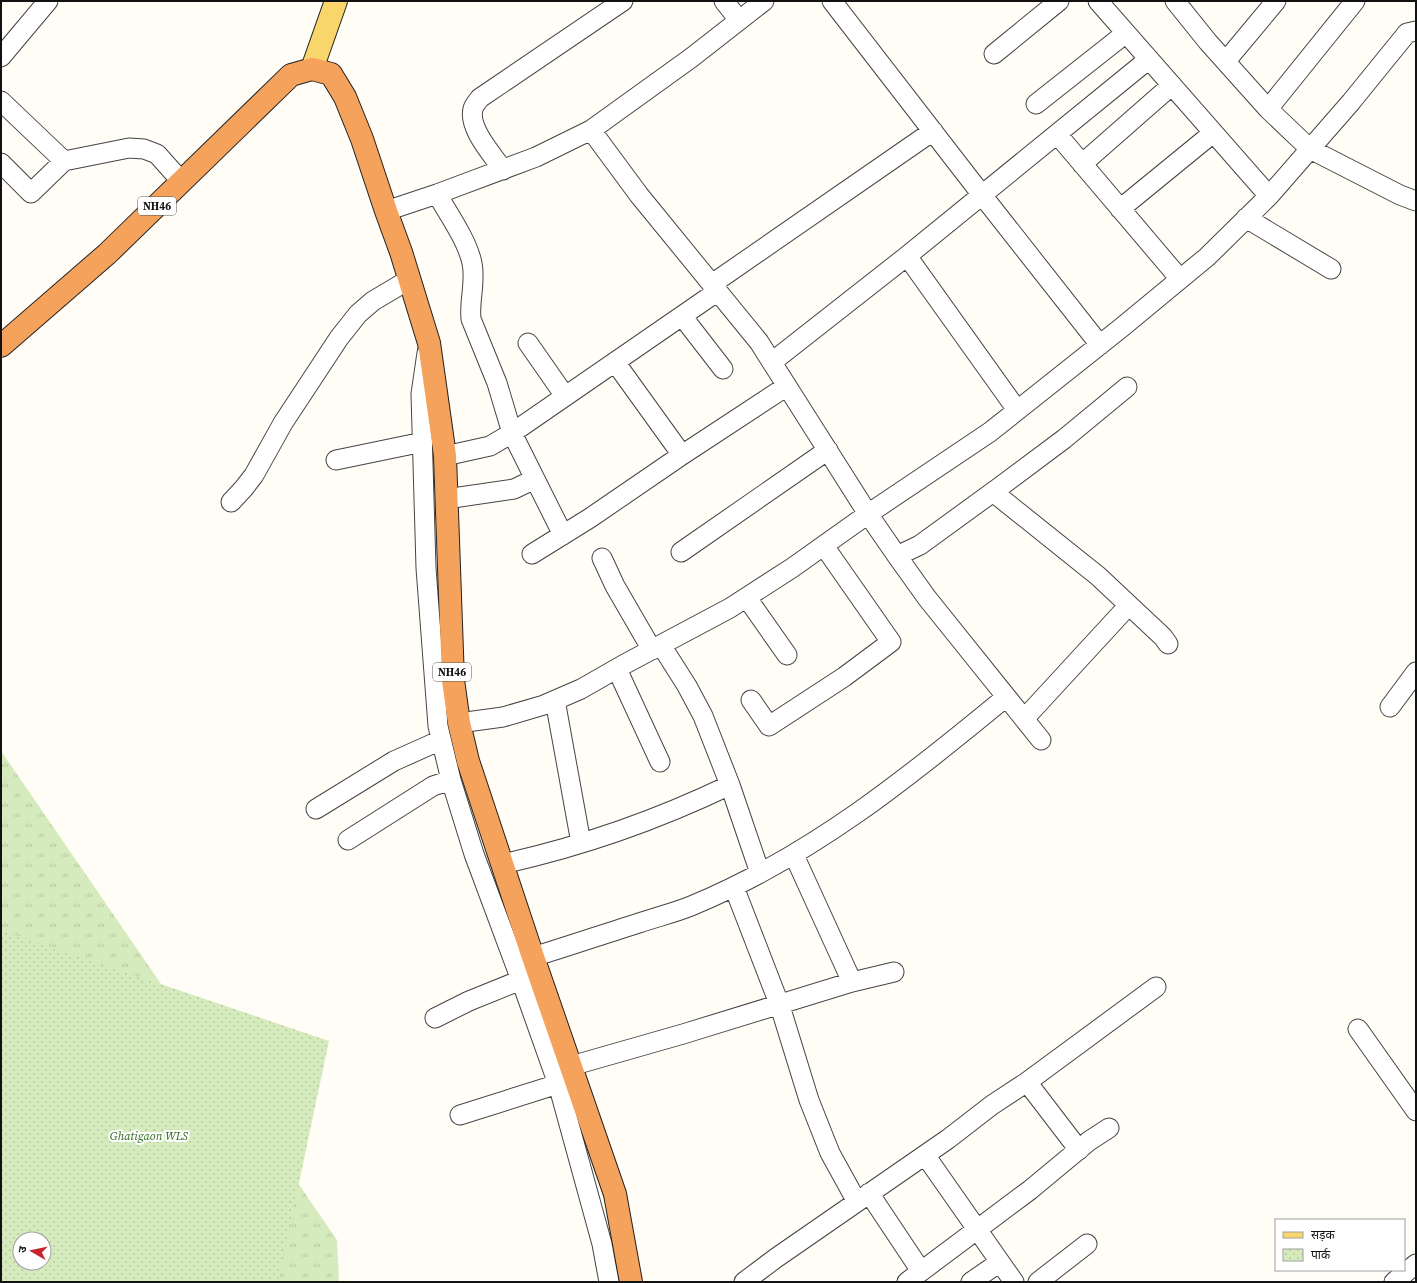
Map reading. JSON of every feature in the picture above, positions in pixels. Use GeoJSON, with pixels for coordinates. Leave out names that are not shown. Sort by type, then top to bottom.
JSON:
{"type":"FeatureCollection","features":[{"type":"Feature","properties":{"kind":"highway","name":"NH46"},"geometry":{"type":"LineString","coordinates":[[3,339],[107,254],[291,75],[312,69],[331,74],[345,96],[362,138],[410,279],[429,343],[445,456],[452,680],[459,723],[468,762],[533,957],[615,1194],[631,1282]]}},
{"type":"Feature","properties":{"kind":"main road"},"geometry":{"type":"LineString","coordinates":[[312,69],[336,1]]}},
{"type":"Feature","properties":{"kind":"street"},"geometry":{"type":"LineString","coordinates":[[1,57],[48,1]]}},
{"type":"Feature","properties":{"kind":"street"},"geometry":{"type":"LineString","coordinates":[[503,170],[475,130],[472,117],[473,108],[480,98],[623,1]]}},
{"type":"Feature","properties":{"kind":"street"},"geometry":{"type":"LineString","coordinates":[[724,1],[739,20]]}},
{"type":"Feature","properties":{"kind":"street"},"geometry":{"type":"LineString","coordinates":[[386,211],[536,158],[591,130],[691,58],[764,1]]}},
{"type":"Feature","properties":{"kind":"street"},"geometry":{"type":"LineString","coordinates":[[832,1],[1100,345]]}},
{"type":"Feature","properties":{"kind":"street"},"geometry":{"type":"LineString","coordinates":[[994,54],[1059,1]]}},
{"type":"Feature","properties":{"kind":"street"},"geometry":{"type":"LineString","coordinates":[[1098,1],[1269,196]]}},
{"type":"Feature","properties":{"kind":"street"},"geometry":{"type":"LineString","coordinates":[[1175,1],[1226,62],[1268,108],[1310,149],[1400,195],[1416,201]]}},
{"type":"Feature","properties":{"kind":"street"},"geometry":{"type":"LineString","coordinates":[[1226,62],[1276,1]]}},
{"type":"Feature","properties":{"kind":"street"},"geometry":{"type":"LineString","coordinates":[[1268,108],[1355,1]]}},
{"type":"Feature","properties":{"kind":"street"},"geometry":{"type":"LineString","coordinates":[[459,723],[503,717],[544,705],[581,689],[617,668],[730,608],[824,546],[868,514],[990,432],[1100,345],[1207,257],[1269,196],[1408,33],[1416,31]]}},
{"type":"Feature","properties":{"kind":"street"},"geometry":{"type":"LineString","coordinates":[[1036,104],[1126,32]]}},
{"type":"Feature","properties":{"kind":"street"},"geometry":{"type":"LineString","coordinates":[[772,362],[907,256],[1149,60]]}},
{"type":"Feature","properties":{"kind":"street"},"geometry":{"type":"LineString","coordinates":[[1082,164],[1172,85]]}},
{"type":"Feature","properties":{"kind":"street"},"geometry":{"type":"LineString","coordinates":[[1,101],[64,161]]}},
{"type":"Feature","properties":{"kind":"street"},"geometry":{"type":"LineString","coordinates":[[591,130],[639,195],[759,342],[868,514],[897,556],[927,598],[1041,740]]}},
{"type":"Feature","properties":{"kind":"street"},"geometry":{"type":"LineString","coordinates":[[445,456],[490,446],[512,433],[682,316],[715,288],[933,131]]}},
{"type":"Feature","properties":{"kind":"street"},"geometry":{"type":"LineString","coordinates":[[1120,209],[1213,133]]}},
{"type":"Feature","properties":{"kind":"street"},"geometry":{"type":"LineString","coordinates":[[1057,134],[1180,279]]}},
{"type":"Feature","properties":{"kind":"street"},"geometry":{"type":"LineString","coordinates":[[1,163],[31,193],[64,161],[129,148],[144,149],[157,154],[182,182]]}},
{"type":"Feature","properties":{"kind":"street"},"geometry":{"type":"LineString","coordinates":[[437,194],[464,242],[472,263],[473,281],[470,308],[471,319],[497,383],[512,433],[563,535]]}},
{"type":"Feature","properties":{"kind":"street"},"geometry":{"type":"LineString","coordinates":[[1246,218],[1330,269]]}},
{"type":"Feature","properties":{"kind":"street"},"geometry":{"type":"LineString","coordinates":[[907,256],[1017,410]]}},
{"type":"Feature","properties":{"kind":"street"},"geometry":{"type":"LineString","coordinates":[[231,502],[254,475],[283,423],[339,338],[358,314],[373,301],[410,279]]}},
{"type":"Feature","properties":{"kind":"street"},"geometry":{"type":"LineString","coordinates":[[682,316],[723,369]]}},
{"type":"Feature","properties":{"kind":"street"},"geometry":{"type":"LineString","coordinates":[[429,343],[421,394],[426,568],[438,726],[451,780],[474,854],[558,1084],[602,1244],[609,1282]]}},
{"type":"Feature","properties":{"kind":"street"},"geometry":{"type":"LineString","coordinates":[[528,343],[565,396]]}},
{"type":"Feature","properties":{"kind":"street"},"geometry":{"type":"LineString","coordinates":[[615,362],[682,455]]}},
{"type":"Feature","properties":{"kind":"street"},"geometry":{"type":"LineString","coordinates":[[532,554],[787,386]]}},
{"type":"Feature","properties":{"kind":"street"},"geometry":{"type":"LineString","coordinates":[[897,556],[920,545],[993,492],[1064,439],[1127,387]]}},
{"type":"Feature","properties":{"kind":"street"},"geometry":{"type":"LineString","coordinates":[[336,460],[423,442]]}},
{"type":"Feature","properties":{"kind":"street"},"geometry":{"type":"LineString","coordinates":[[681,552],[828,450]]}},
{"type":"Feature","properties":{"kind":"street"},"geometry":{"type":"LineString","coordinates":[[446,499],[514,489],[535,479]]}},
{"type":"Feature","properties":{"kind":"street"},"geometry":{"type":"LineString","coordinates":[[993,492],[1098,576],[1168,644]]}},
{"type":"Feature","properties":{"kind":"street"},"geometry":{"type":"LineString","coordinates":[[751,700],[769,726],[844,677],[891,642],[824,546]]}},
{"type":"Feature","properties":{"kind":"street"},"geometry":{"type":"LineString","coordinates":[[602,558],[615,586],[656,647],[687,686],[703,716],[730,785],[760,873]]}},
{"type":"Feature","properties":{"kind":"street"},"geometry":{"type":"LineString","coordinates":[[747,598],[787,655]]}},
{"type":"Feature","properties":{"kind":"street"},"geometry":{"type":"LineString","coordinates":[[1024,719],[1129,605]]}},
{"type":"Feature","properties":{"kind":"street"},"geometry":{"type":"LineString","coordinates":[[617,668],[660,762]]}},
{"type":"Feature","properties":{"kind":"street"},"geometry":{"type":"LineString","coordinates":[[1390,707],[1416,672]]}},
{"type":"Feature","properties":{"kind":"street"},"geometry":{"type":"LineString","coordinates":[[533,957],[690,906],[734,887],[794,855],[855,816],[936,755],[1006,697]]}},
{"type":"Feature","properties":{"kind":"street"},"geometry":{"type":"LineString","coordinates":[[555,700],[581,843]]}},
{"type":"Feature","properties":{"kind":"street"},"geometry":{"type":"LineString","coordinates":[[316,809],[394,761],[441,740]]}},
{"type":"Feature","properties":{"kind":"street"},"geometry":{"type":"LineString","coordinates":[[348,840],[433,786],[451,780]]}},
{"type":"Feature","properties":{"kind":"street"},"geometry":{"type":"LineString","coordinates":[[502,864],[544,855],[618,832],[703,798],[730,785]]}},
{"type":"Feature","properties":{"kind":"street"},"geometry":{"type":"LineString","coordinates":[[794,855],[852,982]]}},
{"type":"Feature","properties":{"kind":"street"},"geometry":{"type":"LineString","coordinates":[[734,887],[780,1006],[809,1100],[830,1153],[863,1198],[914,1277],[1030,1190],[1089,1141],[1109,1128]]}},
{"type":"Feature","properties":{"kind":"street"},"geometry":{"type":"LineString","coordinates":[[571,1066],[780,1006],[852,982],[894,972]]}},
{"type":"Feature","properties":{"kind":"street"},"geometry":{"type":"LineString","coordinates":[[434,1018],[469,1001],[521,980]]}},
{"type":"Feature","properties":{"kind":"street"},"geometry":{"type":"LineString","coordinates":[[755,1279],[776,1258],[948,1139],[992,1104],[1027,1082],[1156,987]]}},
{"type":"Feature","properties":{"kind":"street"},"geometry":{"type":"LineString","coordinates":[[1358,1029],[1416,1111]]}},
{"type":"Feature","properties":{"kind":"street"},"geometry":{"type":"LineString","coordinates":[[1027,1082],[1079,1150]]}},
{"type":"Feature","properties":{"kind":"street"},"geometry":{"type":"LineString","coordinates":[[460,1115],[558,1084]]}},
{"type":"Feature","properties":{"kind":"street"},"geometry":{"type":"LineString","coordinates":[[924,1155],[1014,1282]]}},
{"type":"Feature","properties":{"kind":"street"},"geometry":{"type":"LineString","coordinates":[[1038,1282],[1087,1244]]}},
{"type":"Feature","properties":{"kind":"street"},"geometry":{"type":"LineString","coordinates":[[971,1282],[1000,1262]]}},
{"type":"Feature","properties":{"kind":"street"},"geometry":{"type":"LineString","coordinates":[[1394,1282],[1416,1264]]}},
{"type":"Feature","properties":{"kind":"green space","name":"Ghatigaon WLS"},"geometry":{"type":"Polygon","coordinates":[[[1,751],[337,1240],[339,1282],[1,1282],[1,751]]]}},
{"type":"Feature","properties":{"kind":"green space","name":"Ghatigaon WLS"},"geometry":{"type":"Polygon","coordinates":[[[1,930],[329,1041],[278,1282],[1,1282],[1,930]]]}}]}
